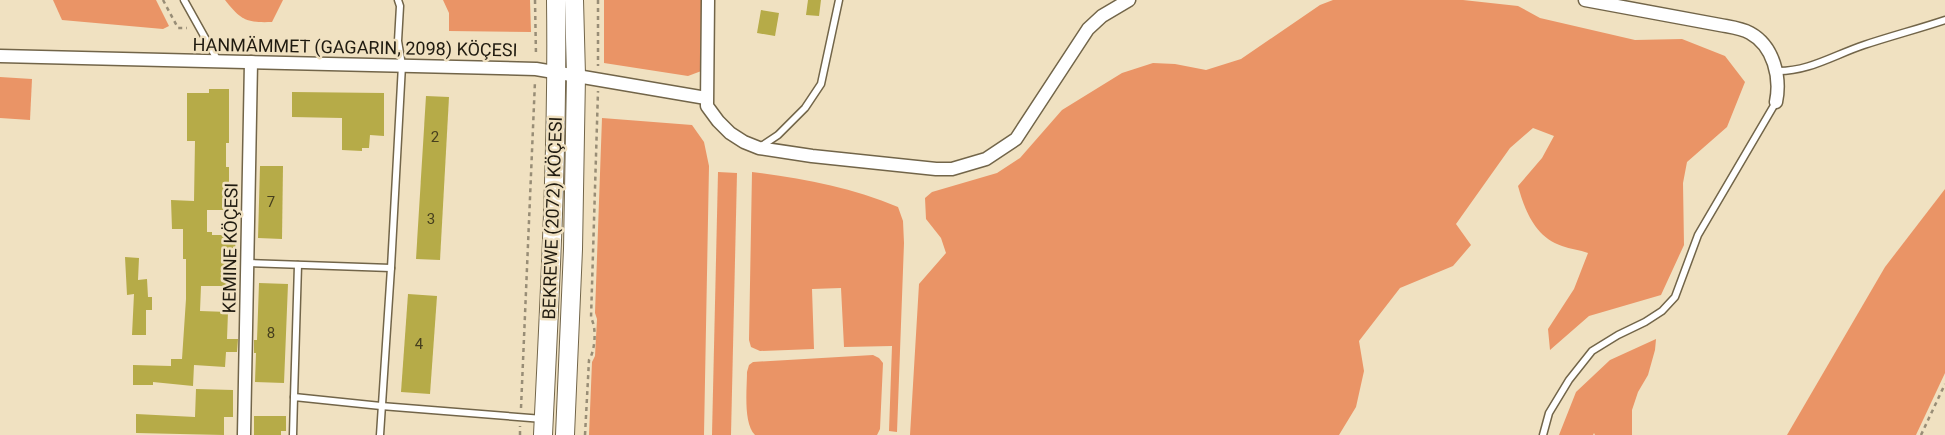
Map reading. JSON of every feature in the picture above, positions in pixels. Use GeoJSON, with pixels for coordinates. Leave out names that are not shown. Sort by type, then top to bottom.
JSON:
{"type":"FeatureCollection","features":[{"type":"Feature","properties":{"kind":"main road","name":"BEKREWE (2072) KÖÇESI"},"geometry":{"type":"LineString","coordinates":[[544,427],[552,252],[557,72],[556,0]]}},
{"type":"Feature","properties":{"kind":"main road","name":"BEKREWE (2072) KÖÇESI"},"geometry":{"type":"LineString","coordinates":[[565,435],[576,75],[574,0]]}},
{"type":"Feature","properties":{"kind":"street"},"geometry":{"type":"LineString","coordinates":[[708,0],[707,106],[718,122],[730,133],[744,142],[760,148],[922,169],[952,169],[986,159],[1003,149],[1021,134],[1088,29],[1102,16],[1129,0]]}},
{"type":"Feature","properties":{"kind":"street"},"geometry":{"type":"LineString","coordinates":[[1585,0],[1742,30],[1752,34],[1767,51],[1776,72],[1778,91],[1776,102]]}},
{"type":"Feature","properties":{"kind":"street","name":"HANMÄMMET (GAGARIN, 2098) KÖÇESI"},"geometry":{"type":"LineString","coordinates":[[0,56],[536,69],[598,78],[706,98]]}},
{"type":"Feature","properties":{"kind":"street","name":"KEMINE KÖÇESI"},"geometry":{"type":"LineString","coordinates":[[244,435],[251,62]]}},
{"type":"Feature","properties":{"kind":"lane"},"geometry":{"type":"LineString","coordinates":[[184,0],[218,61]]}},
{"type":"Feature","properties":{"kind":"lane"},"geometry":{"type":"LineString","coordinates":[[380,435],[402,65],[398,41],[400,6],[398,0]]}},
{"type":"Feature","properties":{"kind":"lane"},"geometry":{"type":"LineString","coordinates":[[760,148],[790,124],[805,108],[821,84],[839,0]]}},
{"type":"Feature","properties":{"kind":"lane"},"geometry":{"type":"LineString","coordinates":[[1776,72],[1791,72],[1813,66],[1863,46],[1945,20]]}},
{"type":"Feature","properties":{"kind":"lane"},"geometry":{"type":"LineString","coordinates":[[1543,435],[1549,413],[1569,380],[1592,351],[1662,311],[1675,297],[1698,235],[1776,102]]}},
{"type":"Feature","properties":{"kind":"lane"},"geometry":{"type":"LineString","coordinates":[[247,263],[391,268]]}},
{"type":"Feature","properties":{"kind":"lane"},"geometry":{"type":"LineString","coordinates":[[293,435],[298,265]]}},
{"type":"Feature","properties":{"kind":"lane"},"geometry":{"type":"LineString","coordinates":[[294,397],[520,417],[544,427]]}},
{"type":"Feature","properties":{"kind":"path"},"geometry":{"type":"LineString","coordinates":[[162,0],[178,28],[200,28]]}},
{"type":"Feature","properties":{"kind":"path"},"geometry":{"type":"LineString","coordinates":[[520,435],[536,69],[535,0]]}},
{"type":"Feature","properties":{"kind":"path"},"geometry":{"type":"LineString","coordinates":[[586,435],[589,360],[593,354],[594,331],[594,323],[591,318],[598,78],[598,0]]}},
{"type":"Feature","properties":{"kind":"path"},"geometry":{"type":"LineString","coordinates":[[1921,435],[1945,384]]}},
{"type":"Feature","properties":{"kind":"shaded area"},"geometry":{"type":"Polygon","coordinates":[[[53,0],[156,0],[169,26],[163,29],[62,20],[53,0]]]}},
{"type":"Feature","properties":{"kind":"shaded area"},"geometry":{"type":"Polygon","coordinates":[[[225,0],[283,0],[272,22],[256,22],[240,16],[225,0]]]}},
{"type":"Feature","properties":{"kind":"shaded area"},"geometry":{"type":"Polygon","coordinates":[[[443,0],[530,0],[531,32],[449,31],[449,13],[443,0]]]}},
{"type":"Feature","properties":{"kind":"shaded area"},"geometry":{"type":"Polygon","coordinates":[[[604,0],[705,0],[704,70],[688,76],[604,63],[604,0]]]}},
{"type":"Feature","properties":{"kind":"shaded area"},"geometry":{"type":"Polygon","coordinates":[[[1333,0],[1463,0],[1518,6],[1540,18],[1635,40],[1682,39],[1725,56],[1745,82],[1727,127],[1687,162],[1683,183],[1684,245],[1661,295],[1589,316],[1550,350],[1548,329],[1574,289],[1588,253],[1565,247],[1545,236],[1532,222],[1524,205],[1518,186],[1542,158],[1554,136],[1533,128],[1510,148],[1456,224],[1471,245],[1453,266],[1400,288],[1359,341],[1364,371],[1356,407],[1339,435],[910,435],[919,284],[946,253],[941,238],[926,219],[925,198],[932,192],[997,173],[1020,158],[1062,110],[1122,73],[1153,63],[1175,64],[1206,70],[1241,59],[1320,5],[1333,0]]]}},
{"type":"Feature","properties":{"kind":"shaded area"},"geometry":{"type":"Polygon","coordinates":[[[0,77],[32,79],[30,120],[0,118],[0,77]]]}},
{"type":"Feature","properties":{"kind":"shaded area"},"geometry":{"type":"Polygon","coordinates":[[[602,118],[692,125],[704,142],[709,166],[704,435],[589,435],[592,362],[595,356],[597,319],[595,313],[602,118]]]}},
{"type":"Feature","properties":{"kind":"shaded area"},"geometry":{"type":"Polygon","coordinates":[[[718,172],[737,173],[731,435],[712,435],[718,172]]]}},
{"type":"Feature","properties":{"kind":"shaded area"},"geometry":{"type":"Polygon","coordinates":[[[752,172],[826,184],[898,207],[903,221],[904,243],[897,432],[889,431],[892,346],[844,347],[841,288],[812,289],[814,349],[760,351],[751,347],[749,340],[752,172]]]}},
{"type":"Feature","properties":{"kind":"shaded area"},"geometry":{"type":"Polygon","coordinates":[[[1945,189],[1945,373],[1916,435],[1787,435],[1885,267],[1945,189]]]}},
{"type":"Feature","properties":{"kind":"shaded area"},"geometry":{"type":"Polygon","coordinates":[[[1656,339],[1648,375],[1638,392],[1632,410],[1632,435],[1595,435],[1594,433],[1593,435],[1559,435],[1576,392],[1610,360],[1656,339]]]}},
{"type":"Feature","properties":{"kind":"shaded area"},"geometry":{"type":"Polygon","coordinates":[[[873,355],[883,363],[880,429],[877,435],[755,435],[751,430],[746,405],[747,372],[749,365],[753,362],[873,355]]]}},
{"type":"Feature","properties":{"kind":"building"},"geometry":{"type":"Polygon","coordinates":[[[808,0],[821,0],[819,16],[806,15],[808,0]]]}},
{"type":"Feature","properties":{"kind":"building"},"geometry":{"type":"Polygon","coordinates":[[[761,10],[779,13],[775,36],[757,33],[761,10]]]}},
{"type":"Feature","properties":{"kind":"building"},"geometry":{"type":"Polygon","coordinates":[[[209,89],[229,89],[229,143],[226,143],[226,167],[229,167],[229,183],[235,183],[235,204],[233,204],[233,210],[207,210],[207,232],[212,232],[212,235],[235,235],[236,268],[227,268],[227,286],[201,286],[200,311],[228,312],[227,339],[238,339],[237,352],[226,352],[225,367],[194,365],[193,386],[153,382],[153,385],[133,385],[133,365],[171,366],[171,359],[182,359],[186,299],[186,259],[183,259],[183,229],[172,229],[171,200],[194,201],[195,141],[187,141],[187,93],[209,93],[209,89]]]}},
{"type":"Feature","properties":{"kind":"building"},"geometry":{"type":"Polygon","coordinates":[[[292,92],[384,93],[384,136],[370,135],[369,148],[362,148],[362,151],[342,150],[342,118],[292,117],[292,92]]]}},
{"type":"Feature","properties":{"kind":"building"},"geometry":{"type":"Polygon","coordinates":[[[426,96],[449,97],[440,260],[416,259],[426,96]]]}},
{"type":"Feature","properties":{"kind":"building"},"geometry":{"type":"Polygon","coordinates":[[[260,166],[283,166],[282,239],[258,238],[260,166]]]}},
{"type":"Feature","properties":{"kind":"building"},"geometry":{"type":"Polygon","coordinates":[[[125,257],[139,258],[138,280],[147,279],[148,297],[152,297],[152,310],[146,310],[146,335],[132,335],[134,294],[127,295],[125,257]]]}},
{"type":"Feature","properties":{"kind":"building"},"geometry":{"type":"Polygon","coordinates":[[[259,283],[288,284],[284,383],[255,382],[256,353],[254,353],[254,340],[257,340],[259,283]]]}},
{"type":"Feature","properties":{"kind":"building"},"geometry":{"type":"Polygon","coordinates":[[[408,294],[437,296],[430,394],[401,392],[408,294]]]}},
{"type":"Feature","properties":{"kind":"building"},"geometry":{"type":"Polygon","coordinates":[[[196,389],[233,390],[233,417],[224,417],[224,435],[136,433],[136,414],[195,417],[196,389]]]}},
{"type":"Feature","properties":{"kind":"building"},"geometry":{"type":"Polygon","coordinates":[[[254,416],[286,416],[286,431],[281,431],[281,435],[254,435],[254,416]]]}}]}
